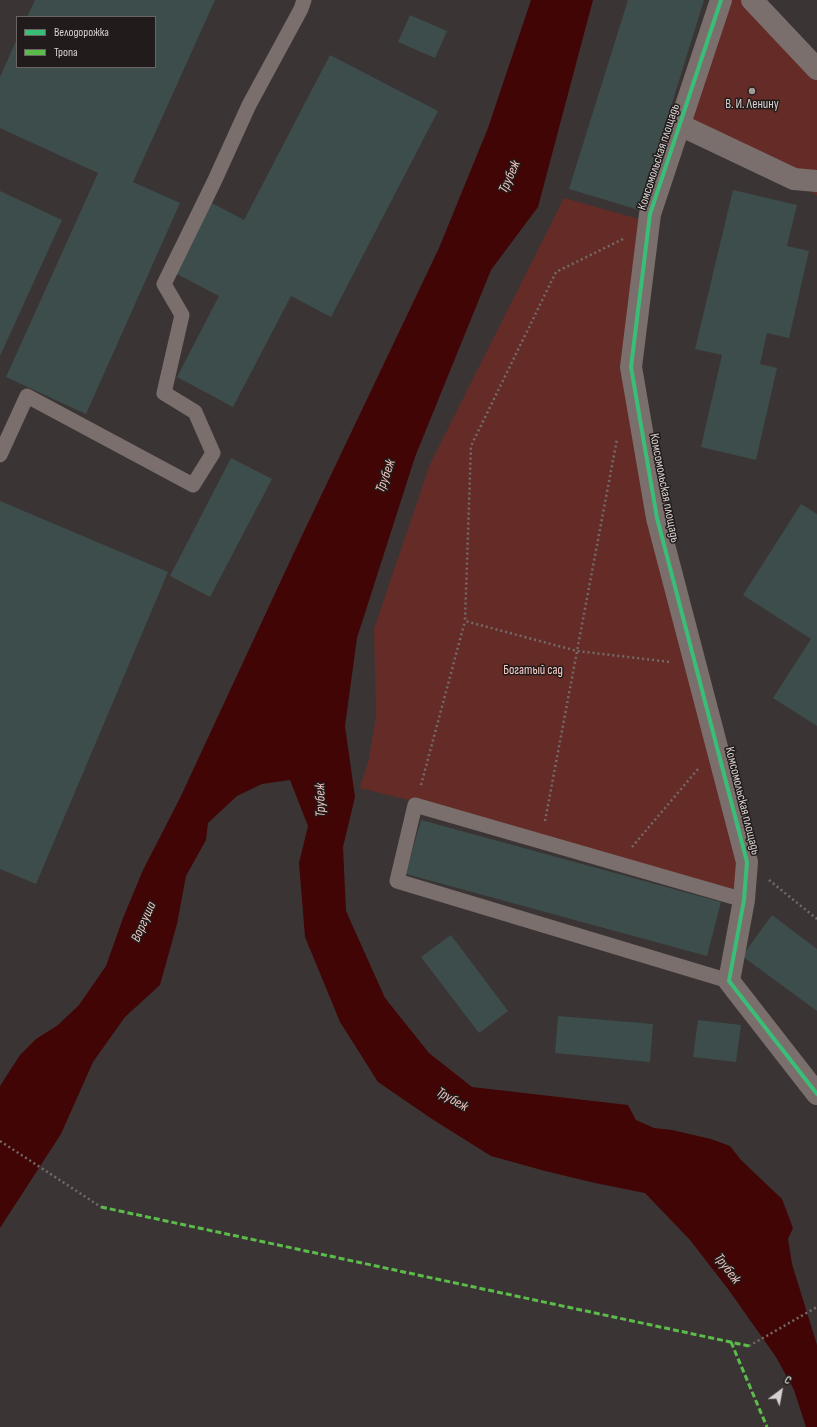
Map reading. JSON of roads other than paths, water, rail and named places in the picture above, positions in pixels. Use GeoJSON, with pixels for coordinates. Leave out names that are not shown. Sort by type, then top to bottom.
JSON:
{"type":"FeatureCollection","features":[{"type":"Feature","properties":{"kind":"street","name":"Комсомольская площадь"},"geometry":{"type":"LineString","coordinates":[[721,0],[650,214],[631,367],[657,518],[747,862],[744,900],[729,981]]}},
{"type":"Feature","properties":{"kind":"street"},"geometry":{"type":"LineString","coordinates":[[752,0],[817,69]]}},
{"type":"Feature","properties":{"kind":"street"},"geometry":{"type":"LineString","coordinates":[[680,125],[794,179],[817,181]]}},
{"type":"Feature","properties":{"kind":"street"},"geometry":{"type":"LineString","coordinates":[[729,981],[817,1094]]}},
{"type":"Feature","properties":{"kind":"lane"},"geometry":{"type":"LineString","coordinates":[[0,455],[27,396],[193,485],[213,454],[195,412],[164,393],[182,315],[164,284],[214,182],[248,105],[301,9],[304,0]]}},
{"type":"Feature","properties":{"kind":"lane"},"geometry":{"type":"LineString","coordinates":[[729,981],[397,881],[415,805],[744,900]]}},
{"type":"Feature","properties":{"kind":"water"},"geometry":{"type":"Polygon","coordinates":[[[531,0],[593,0],[538,207],[491,270],[415,457],[357,638],[345,726],[355,797],[343,847],[346,911],[385,998],[429,1053],[472,1087],[628,1105],[636,1120],[654,1128],[672,1130],[711,1139],[730,1146],[741,1160],[782,1199],[793,1228],[788,1239],[792,1264],[817,1345],[817,1427],[806,1427],[794,1390],[776,1357],[728,1289],[690,1240],[645,1193],[545,1171],[491,1156],[432,1119],[378,1082],[340,1022],[305,937],[299,863],[308,826],[290,780],[262,784],[237,796],[208,823],[206,840],[186,876],[177,924],[160,985],[125,1017],[93,1062],[61,1134],[0,1228],[0,1086],[20,1055],[36,1039],[58,1025],[79,1005],[106,966],[123,918],[143,870],[180,798],[298,544],[439,248],[488,128],[531,0]]]}},
{"type":"Feature","properties":{"kind":"place","name":"В. И. Ленину"},"geometry":{"type":"Point","coordinates":[752,91]}},
{"type":"Feature","properties":{"kind":"water label","name":"Трубеж"},"geometry":{"type":"Point","coordinates":[510,177]}},
{"type":"Feature","properties":{"kind":"water label","name":"Трубеж"},"geometry":{"type":"Point","coordinates":[386,476]}},
{"type":"Feature","properties":{"kind":"water label","name":"Трубеж"},"geometry":{"type":"Point","coordinates":[321,800]}},
{"type":"Feature","properties":{"kind":"water label","name":"Воргуша"},"geometry":{"type":"Point","coordinates":[144,922]}},
{"type":"Feature","properties":{"kind":"water label","name":"Трубеж"},"geometry":{"type":"Point","coordinates":[452,1100]}},
{"type":"Feature","properties":{"kind":"water label","name":"Трубеж"},"geometry":{"type":"Point","coordinates":[727,1269]}},
{"type":"Feature","properties":{"kind":"park label","name":"Богатый сад"},"geometry":{"type":"Point","coordinates":[533,671]}}]}
